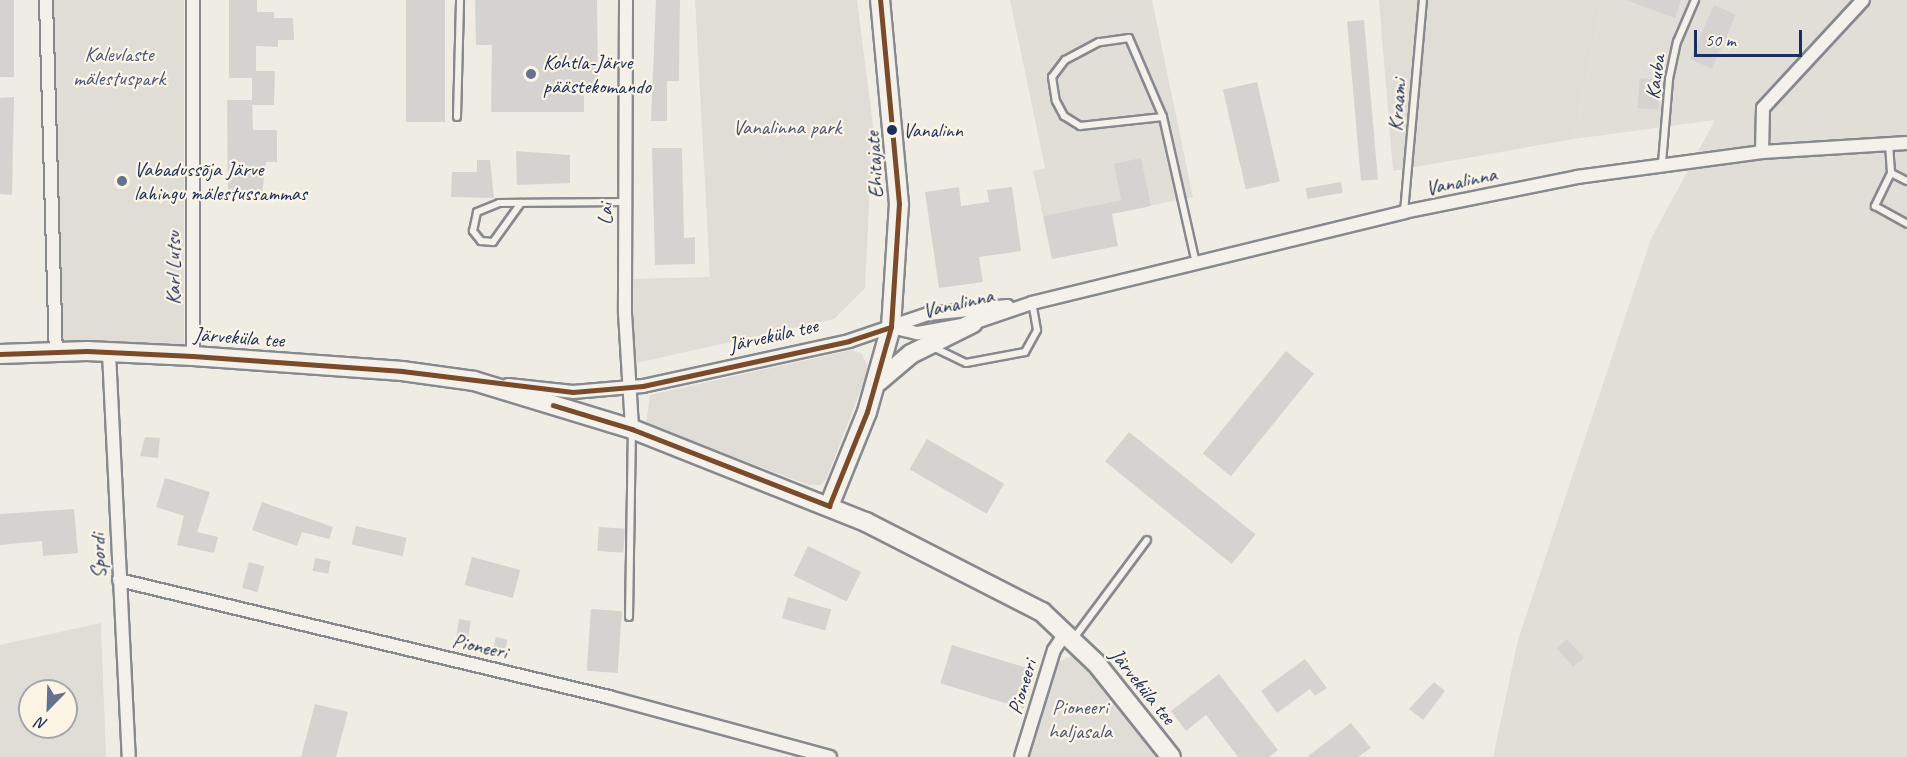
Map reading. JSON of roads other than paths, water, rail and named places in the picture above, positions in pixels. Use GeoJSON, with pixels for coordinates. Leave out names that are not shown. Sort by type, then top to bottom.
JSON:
{"type":"FeatureCollection","features":[{"type":"Feature","properties":{"kind":"main road","name":"Ehitajate"},"geometry":{"type":"LineString","coordinates":[[880,0],[899,204],[891,327]]}},
{"type":"Feature","properties":{"kind":"main road"},"geometry":{"type":"LineString","coordinates":[[877,383],[899,361],[973,322]]}},
{"type":"Feature","properties":{"kind":"main road"},"geometry":{"type":"LineString","coordinates":[[829,506],[877,383],[891,327]]}},
{"type":"Feature","properties":{"kind":"main road","name":"Järveküla tee"},"geometry":{"type":"LineString","coordinates":[[0,354],[56,352],[193,356],[474,381],[632,429],[829,506],[1013,596],[1070,635],[1171,757]]}},
{"type":"Feature","properties":{"kind":"street"},"geometry":{"type":"LineString","coordinates":[[46,0],[56,352]]}},
{"type":"Feature","properties":{"kind":"street","name":"Karl Lutsu"},"geometry":{"type":"LineString","coordinates":[[193,356],[194,0]]}},
{"type":"Feature","properties":{"kind":"street","name":"Lai"},"geometry":{"type":"LineString","coordinates":[[626,0],[625,202],[628,387],[632,429]]}},
{"type":"Feature","properties":{"kind":"street"},"geometry":{"type":"LineString","coordinates":[[1762,152],[1763,108],[1863,0]]}},
{"type":"Feature","properties":{"kind":"street","name":"Vanalinna"},"geometry":{"type":"LineString","coordinates":[[891,327],[918,333],[973,322],[1032,303],[1404,212],[1662,163],[1762,152],[1907,143]]}},
{"type":"Feature","properties":{"kind":"street","name":"Vanalinna"},"geometry":{"type":"LineString","coordinates":[[891,327],[928,314],[1032,303]]}},
{"type":"Feature","properties":{"kind":"street","name":"Järveküla tee"},"geometry":{"type":"LineString","coordinates":[[474,381],[573,392],[628,387],[849,341],[891,327]]}},
{"type":"Feature","properties":{"kind":"street","name":"Spordi"},"geometry":{"type":"LineString","coordinates":[[109,353],[118,580],[129,757]]}},
{"type":"Feature","properties":{"kind":"street","name":"Pioneeri"},"geometry":{"type":"LineString","coordinates":[[118,580],[609,697],[830,757]]}},
{"type":"Feature","properties":{"kind":"street","name":"Pioneeri"},"geometry":{"type":"LineString","coordinates":[[1021,757],[1054,650],[1070,635]]}},
{"type":"Feature","properties":{"kind":"lane"},"geometry":{"type":"LineString","coordinates":[[457,117],[460,0]]}},
{"type":"Feature","properties":{"kind":"lane","name":"Kraami"},"geometry":{"type":"LineString","coordinates":[[1404,212],[1423,0]]}},
{"type":"Feature","properties":{"kind":"lane","name":"Kauba"},"geometry":{"type":"LineString","coordinates":[[1662,163],[1675,51],[1695,0]]}},
{"type":"Feature","properties":{"kind":"lane"},"geometry":{"type":"LineString","coordinates":[[1163,117],[1080,126],[1064,116],[1056,101],[1052,77],[1065,60],[1099,42],[1129,38],[1163,117],[1196,264]]}},
{"type":"Feature","properties":{"kind":"lane"},"geometry":{"type":"LineString","coordinates":[[1889,144],[1891,173],[1875,206],[1907,224]]}},
{"type":"Feature","properties":{"kind":"lane"},"geometry":{"type":"LineString","coordinates":[[1891,173],[1907,181]]}},
{"type":"Feature","properties":{"kind":"lane"},"geometry":{"type":"LineString","coordinates":[[521,203],[493,242],[480,241],[473,231],[477,212],[499,203],[625,202]]}},
{"type":"Feature","properties":{"kind":"lane"},"geometry":{"type":"LineString","coordinates":[[926,347],[943,350],[963,363],[1025,352],[1037,330],[1032,303]]}},
{"type":"Feature","properties":{"kind":"lane"},"geometry":{"type":"LineString","coordinates":[[629,617],[632,429]]}},
{"type":"Feature","properties":{"kind":"lane"},"geometry":{"type":"LineString","coordinates":[[1070,635],[1147,540]]}},
{"type":"Feature","properties":{"kind":"place","name":"Kohtla-Järve päästekomando"},"geometry":{"type":"Point","coordinates":[531,74]}},
{"type":"Feature","properties":{"kind":"place","name":"Vanalinn"},"geometry":{"type":"Point","coordinates":[892,130]}},
{"type":"Feature","properties":{"kind":"place","name":"Vabadussõja Järve lahingu mälestussammas"},"geometry":{"type":"Point","coordinates":[122,181]}},
{"type":"Feature","properties":{"kind":"park label","name":"Kalevlaste mälestuspark"},"geometry":{"type":"Point","coordinates":[119,66]}},
{"type":"Feature","properties":{"kind":"park label","name":"Vanalinna park"},"geometry":{"type":"Point","coordinates":[787,127]}},
{"type":"Feature","properties":{"kind":"park label","name":"Pioneeri haljasala"},"geometry":{"type":"Point","coordinates":[1080,719]}}]}
